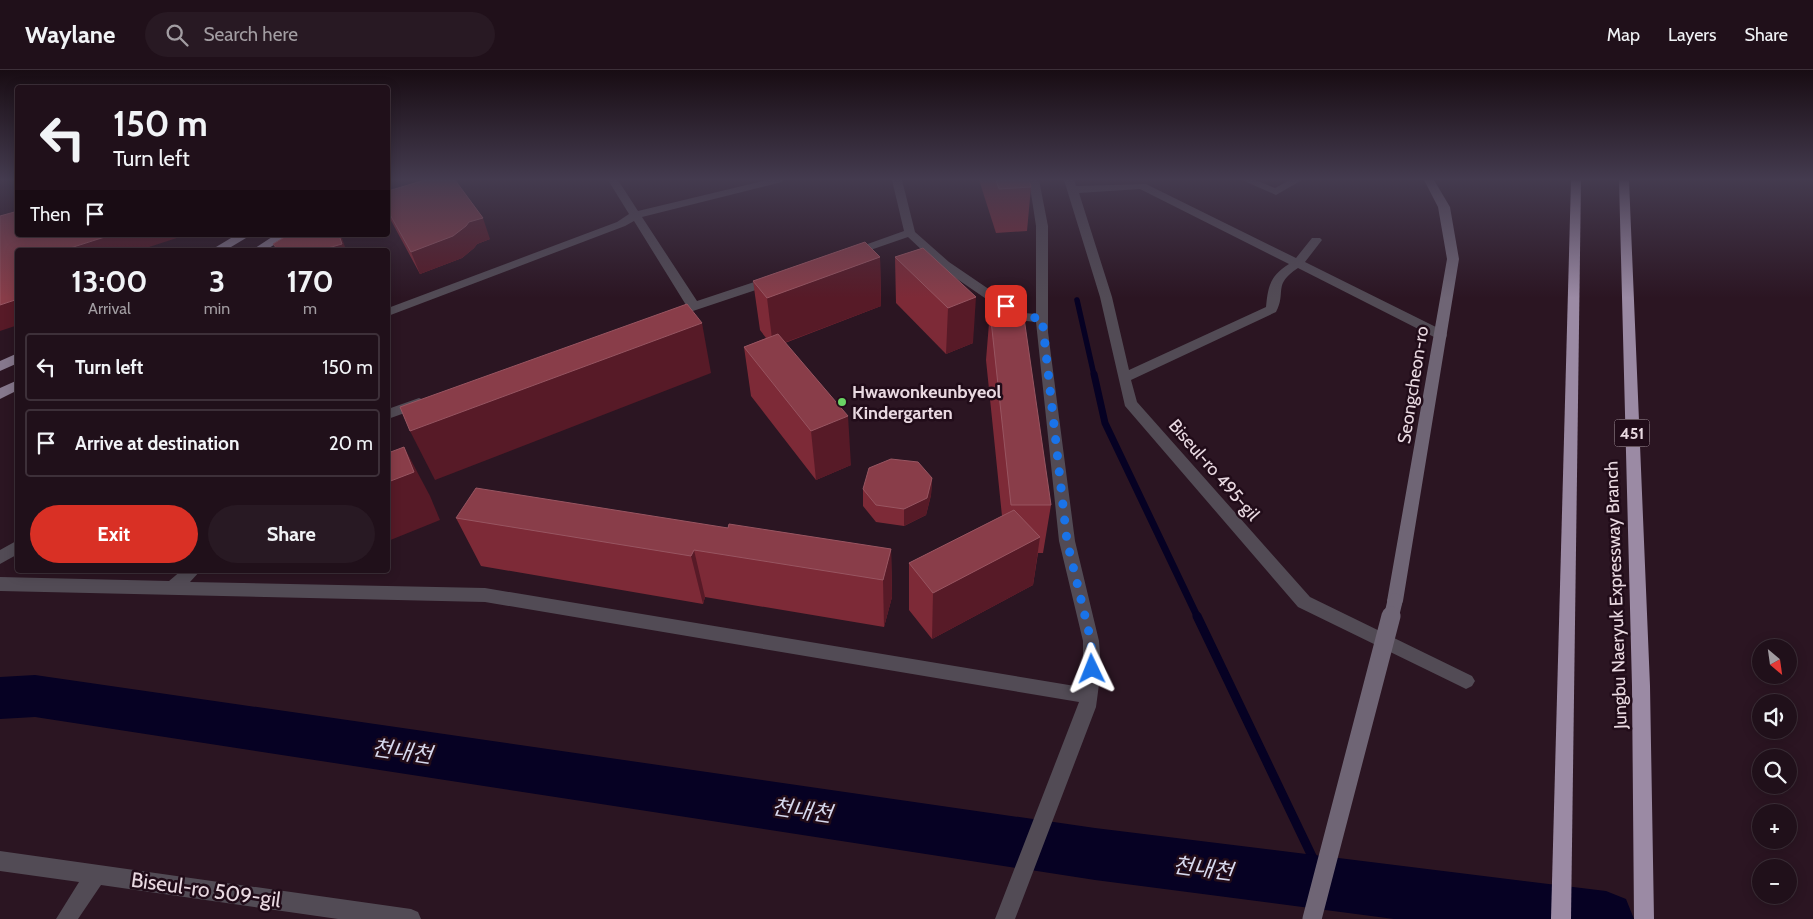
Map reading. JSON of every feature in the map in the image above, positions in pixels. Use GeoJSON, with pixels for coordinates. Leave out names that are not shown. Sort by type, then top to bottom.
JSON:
{"type":"FeatureCollection","features":[{"type":"Feature","properties":{"kind":"highway"},"geometry":{"type":"LineString","coordinates":[[1561,919],[1575,220]]}},
{"type":"Feature","properties":{"kind":"highway","name":"Jungbu Naeryuk Expressway Branch"},"geometry":{"type":"LineString","coordinates":[[1625,220],[1641,686],[1644,919]]}},
{"type":"Feature","properties":{"kind":"main road","name":"Seongcheon-ro"},"geometry":{"type":"LineString","coordinates":[[1312,919],[1395,601],[1453,259],[1446,220]]}},
{"type":"Feature","properties":{"kind":"main road"},"geometry":{"type":"LineString","coordinates":[[224,248],[242,237]]}},
{"type":"Feature","properties":{"kind":"main road"},"geometry":{"type":"LineString","coordinates":[[261,248],[280,237]]}},
{"type":"Feature","properties":{"kind":"main road"},"geometry":{"type":"LineString","coordinates":[[0,367],[15,359]]}},
{"type":"Feature","properties":{"kind":"main road"},"geometry":{"type":"LineString","coordinates":[[0,394],[15,386]]}},
{"type":"Feature","properties":{"kind":"street"},"geometry":{"type":"LineString","coordinates":[[390,311],[628,220]]}},
{"type":"Feature","properties":{"kind":"street"},"geometry":{"type":"LineString","coordinates":[[639,220],[694,306]]}},
{"type":"Feature","properties":{"kind":"street"},"geometry":{"type":"LineString","coordinates":[[907,220],[910,233],[944,265],[1021,317],[1042,318]]}},
{"type":"Feature","properties":{"kind":"street"},"geometry":{"type":"LineString","coordinates":[[1005,919],[1088,702],[1092,669],[1091,641],[1067,541],[1042,318],[1041,220]]}},
{"type":"Feature","properties":{"kind":"street","name":"Biseul-ro 495-gil"},"geometry":{"type":"LineString","coordinates":[[1081,220],[1106,297],[1130,403],[1304,602],[1466,681]]}},
{"type":"Feature","properties":{"kind":"street"},"geometry":{"type":"LineString","coordinates":[[1210,220],[1441,335]]}},
{"type":"Feature","properties":{"kind":"street"},"geometry":{"type":"LineString","coordinates":[[844,256],[910,233]]}},
{"type":"Feature","properties":{"kind":"street"},"geometry":{"type":"LineString","coordinates":[[1124,378],[1272,309],[1274,288],[1282,274],[1298,263],[1316,240]]}},
{"type":"Feature","properties":{"kind":"street"},"geometry":{"type":"LineString","coordinates":[[657,320],[788,275]]}},
{"type":"Feature","properties":{"kind":"street"},"geometry":{"type":"LineString","coordinates":[[390,413],[434,398]]}},
{"type":"Feature","properties":{"kind":"street"},"geometry":{"type":"LineString","coordinates":[[0,558],[15,548]]}},
{"type":"Feature","properties":{"kind":"street"},"geometry":{"type":"LineString","coordinates":[[172,588],[190,573]]}},
{"type":"Feature","properties":{"kind":"street"},"geometry":{"type":"LineString","coordinates":[[0,584],[485,595],[1088,702]]}},
{"type":"Feature","properties":{"kind":"street","name":"Biseul-ro 509-gil"},"geometry":{"type":"LineString","coordinates":[[0,861],[411,919]]}},
{"type":"Feature","properties":{"kind":"street"},"geometry":{"type":"LineString","coordinates":[[66,919],[97,874]]}},
{"type":"Feature","properties":{"kind":"building"},"geometry":{"type":"Polygon","coordinates":[[[0,220],[15,220],[15,237],[105,237],[70,248],[15,248],[15,300],[0,305],[0,220]]]}},
{"type":"Feature","properties":{"kind":"building"},"geometry":{"type":"Polygon","coordinates":[[[393,220],[477,220],[469,222],[453,236],[411,252],[393,220]]]}},
{"type":"Feature","properties":{"kind":"building"},"geometry":{"type":"Polygon","coordinates":[[[285,237],[340,237],[342,244],[328,248],[276,248],[273,244],[285,237]]]}},
{"type":"Feature","properties":{"kind":"building"},"geometry":{"type":"Polygon","coordinates":[[[865,242],[880,257],[767,298],[753,281],[865,242]]]}},
{"type":"Feature","properties":{"kind":"building"},"geometry":{"type":"Polygon","coordinates":[[[923,248],[976,297],[948,308],[895,257],[923,248]]]}},
{"type":"Feature","properties":{"kind":"building"},"geometry":{"type":"Polygon","coordinates":[[[687,304],[702,323],[410,431],[400,407],[687,304]]]}},
{"type":"Feature","properties":{"kind":"building"},"geometry":{"type":"Polygon","coordinates":[[[990,311],[1023,311],[1051,505],[1011,505],[990,311]]]}},
{"type":"Feature","properties":{"kind":"building"},"geometry":{"type":"Polygon","coordinates":[[[778,334],[848,416],[811,431],[744,347],[778,334]]]}},
{"type":"Feature","properties":{"kind":"building"},"geometry":{"type":"Polygon","coordinates":[[[404,447],[414,472],[390,481],[390,452],[404,447]]]}},
{"type":"Feature","properties":{"kind":"building"},"geometry":{"type":"Polygon","coordinates":[[[891,459],[918,462],[932,478],[927,498],[904,509],[876,505],[863,489],[869,468],[891,459]]]}},
{"type":"Feature","properties":{"kind":"building"},"geometry":{"type":"Polygon","coordinates":[[[476,488],[728,528],[729,524],[891,549],[883,580],[694,550],[691,556],[456,518],[476,488]]]}},
{"type":"Feature","properties":{"kind":"building"},"geometry":{"type":"Polygon","coordinates":[[[1014,510],[1040,537],[933,593],[909,563],[1014,510]]]}},
{"type":"Feature","properties":{"kind":"waterway"},"geometry":{"type":"LineString","coordinates":[[1077,300],[1094,375]]}},
{"type":"Feature","properties":{"kind":"waterway"},"geometry":{"type":"LineString","coordinates":[[1094,374],[1105,423],[1198,618]]}},
{"type":"Feature","properties":{"kind":"waterway"},"geometry":{"type":"LineString","coordinates":[[1197,616],[1320,873]]}},
{"type":"Feature","properties":{"kind":"waterway","name":"천내천"},"geometry":{"type":"LineString","coordinates":[[0,698],[35,696],[1095,854],[1606,919]]}},
{"type":"Feature","properties":{"kind":"place","name":"Hwawonkeunbyeol Kindergarten"},"geometry":{"type":"Point","coordinates":[842,402]}},
{"type":"Feature","properties":{"kind":"route"},"geometry":{"type":"LineString","coordinates":[[1006,306],[1021,317],[1042,318],[1042,332],[1067,541],[1091,641],[1092,669]]}}]}
